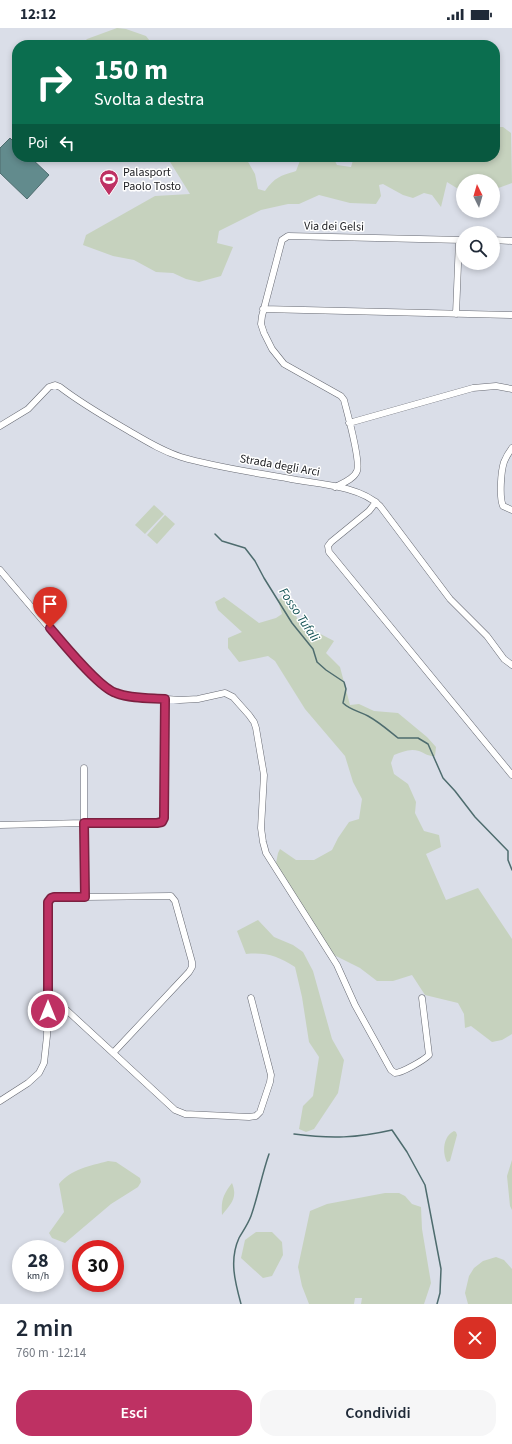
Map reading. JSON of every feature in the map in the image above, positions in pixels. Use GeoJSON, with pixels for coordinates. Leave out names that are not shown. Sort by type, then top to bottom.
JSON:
{"type":"FeatureCollection","features":[{"type":"Feature","properties":{"kind":"street","name":"Via dei Gelsi"},"geometry":{"type":"LineString","coordinates":[[335,487],[352,478],[358,469],[357,455],[344,401],[342,397],[284,364],[276,355],[267,340],[262,327],[263,310],[282,241],[286,236],[456,240]]}},
{"type":"Feature","properties":{"kind":"street"},"geometry":{"type":"LineString","coordinates":[[500,240],[512,241]]}},
{"type":"Feature","properties":{"kind":"street","name":"Via dei Gelsi"},"geometry":{"type":"LineString","coordinates":[[456,314],[459,270]]}},
{"type":"Feature","properties":{"kind":"street"},"geometry":{"type":"LineString","coordinates":[[263,310],[512,315]]}},
{"type":"Feature","properties":{"kind":"street","name":"Strada degli Arci"},"geometry":{"type":"LineString","coordinates":[[0,426],[28,409],[47,388],[55,385],[92,409],[156,446],[177,456],[209,464],[335,487],[359,493],[376,502],[450,599],[490,639],[504,658],[512,665]]}},
{"type":"Feature","properties":{"kind":"street"},"geometry":{"type":"LineString","coordinates":[[349,423],[469,388],[491,386],[512,389]]}},
{"type":"Feature","properties":{"kind":"street"},"geometry":{"type":"LineString","coordinates":[[512,448],[506,456],[503,466],[501,499],[503,506],[512,510]]}},
{"type":"Feature","properties":{"kind":"street"},"geometry":{"type":"LineString","coordinates":[[376,502],[369,512],[331,542],[328,546],[329,552],[512,775]]}},
{"type":"Feature","properties":{"kind":"street"},"geometry":{"type":"LineString","coordinates":[[0,570],[56,636],[107,689],[125,696],[189,700],[227,693],[233,697],[253,720],[264,775],[261,826],[262,840],[266,853],[337,965],[358,1010],[391,1070],[394,1072],[400,1072],[429,1055],[422,998]]}},
{"type":"Feature","properties":{"kind":"street"},"geometry":{"type":"LineString","coordinates":[[0,825],[157,823],[163,820],[165,699]]}},
{"type":"Feature","properties":{"kind":"street"},"geometry":{"type":"LineString","coordinates":[[84,768],[85,897]]}},
{"type":"Feature","properties":{"kind":"street"},"geometry":{"type":"LineString","coordinates":[[0,1101],[28,1084],[38,1075],[45,1059],[47,1044],[48,993],[48,902],[51,898],[171,896],[175,901],[192,962],[192,968],[113,1053]]}},
{"type":"Feature","properties":{"kind":"street"},"geometry":{"type":"LineString","coordinates":[[48,993],[178,1112],[183,1114],[242,1116],[256,1116],[260,1111],[271,1080],[271,1073],[250,998]]}},
{"type":"Feature","properties":{"kind":"shaded area"},"geometry":{"type":"Polygon","coordinates":[[[117,28],[126,29],[146,36],[149,40],[86,40],[117,28]]]}},
{"type":"Feature","properties":{"kind":"shaded area"},"geometry":{"type":"Polygon","coordinates":[[[500,127],[503,127],[511,133],[512,183],[500,187],[500,174],[456,174],[456,188],[447,182],[441,207],[432,195],[424,193],[413,198],[403,195],[383,184],[379,185],[381,196],[376,204],[350,203],[319,195],[299,204],[288,204],[261,210],[219,231],[217,243],[233,247],[221,276],[199,282],[186,279],[173,273],[156,272],[134,260],[113,256],[83,245],[86,235],[155,196],[190,194],[170,162],[248,162],[255,174],[258,189],[265,191],[278,178],[296,171],[299,162],[336,162],[337,165],[351,167],[352,162],[500,162],[500,127]]]}},
{"type":"Feature","properties":{"kind":"shaded area"},"geometry":{"type":"Polygon","coordinates":[[[10,138],[12,140],[12,162],[35,162],[49,175],[27,199],[0,173],[0,148],[10,138]]]}},
{"type":"Feature","properties":{"kind":"shaded area"},"geometry":{"type":"Polygon","coordinates":[[[154,505],[164,514],[145,534],[135,525],[154,505]]]}},
{"type":"Feature","properties":{"kind":"shaded area"},"geometry":{"type":"Polygon","coordinates":[[[165,515],[175,524],[157,544],[147,535],[165,515]]]}},
{"type":"Feature","properties":{"kind":"shaded area"},"geometry":{"type":"Polygon","coordinates":[[[224,597],[259,623],[276,618],[282,614],[278,600],[282,597],[290,602],[297,618],[307,627],[334,641],[326,653],[340,667],[350,705],[359,704],[374,711],[398,713],[427,737],[436,747],[435,756],[416,750],[409,750],[394,755],[391,763],[394,774],[408,784],[416,802],[415,813],[424,831],[439,835],[441,847],[426,854],[446,900],[478,888],[512,939],[512,1034],[502,1040],[492,1042],[471,1026],[465,1028],[464,1014],[458,1003],[425,995],[412,975],[393,981],[377,981],[360,968],[332,954],[276,863],[280,849],[296,860],[314,860],[332,850],[349,822],[359,819],[362,799],[353,782],[345,756],[305,709],[275,661],[268,656],[239,662],[228,648],[228,638],[242,632],[218,610],[215,602],[224,597]]]}},
{"type":"Feature","properties":{"kind":"shaded area"},"geometry":{"type":"Polygon","coordinates":[[[258,920],[274,937],[293,945],[303,952],[313,971],[332,1039],[344,1060],[338,1093],[314,1129],[306,1132],[299,1129],[303,1106],[313,1096],[319,1057],[309,1042],[302,997],[295,967],[283,960],[266,954],[246,954],[237,931],[258,920]]]}},
{"type":"Feature","properties":{"kind":"shaded area"},"geometry":{"type":"Polygon","coordinates":[[[454,1131],[457,1135],[450,1161],[447,1162],[444,1154],[444,1145],[450,1133],[454,1131]]]}},
{"type":"Feature","properties":{"kind":"shaded area"},"geometry":{"type":"Polygon","coordinates":[[[512,1160],[512,1210],[510,1206],[507,1176],[512,1160]]]}},
{"type":"Feature","properties":{"kind":"shaded area"},"geometry":{"type":"Polygon","coordinates":[[[108,1161],[116,1162],[140,1178],[141,1182],[138,1187],[111,1204],[65,1243],[64,1240],[52,1238],[49,1233],[64,1212],[59,1184],[75,1171],[108,1161]]]}},
{"type":"Feature","properties":{"kind":"shaded area"},"geometry":{"type":"Polygon","coordinates":[[[232,1183],[234,1188],[234,1197],[231,1204],[222,1215],[223,1198],[232,1183]]]}},
{"type":"Feature","properties":{"kind":"shaded area"},"geometry":{"type":"Polygon","coordinates":[[[385,1193],[399,1193],[405,1196],[412,1204],[421,1207],[422,1229],[431,1283],[424,1304],[361,1304],[362,1298],[355,1298],[354,1304],[309,1304],[302,1286],[298,1267],[310,1211],[327,1204],[385,1193]]]}},
{"type":"Feature","properties":{"kind":"shaded area"},"geometry":{"type":"Polygon","coordinates":[[[256,1232],[272,1232],[282,1242],[283,1255],[272,1276],[263,1278],[241,1258],[245,1240],[256,1232]]]}},
{"type":"Feature","properties":{"kind":"shaded area"},"geometry":{"type":"Polygon","coordinates":[[[496,1257],[504,1260],[512,1269],[512,1304],[468,1304],[465,1293],[469,1276],[474,1268],[483,1261],[496,1257]]]}},
{"type":"Feature","properties":{"kind":"waterway","name":"Fosso Tufali"},"geometry":{"type":"LineString","coordinates":[[215,534],[222,541],[245,548],[255,561],[292,623],[313,649],[317,662],[344,682],[346,689],[343,703],[372,718],[398,738],[418,738],[428,744],[443,778],[475,817],[508,851],[508,860],[512,870]]}},
{"type":"Feature","properties":{"kind":"waterway"},"geometry":{"type":"LineString","coordinates":[[294,1134],[320,1137],[344,1137],[367,1135],[392,1130],[407,1152],[425,1185],[441,1269],[440,1293],[437,1304]]}},
{"type":"Feature","properties":{"kind":"waterway"},"geometry":{"type":"LineString","coordinates":[[241,1304],[235,1279],[234,1254],[239,1238],[251,1216],[269,1154]]}},
{"type":"Feature","properties":{"kind":"place","name":"Palasport Paolo Tosto"},"geometry":{"type":"Point","coordinates":[109,196]}},
{"type":"Feature","properties":{"kind":"route"},"geometry":{"type":"LineString","coordinates":[[48,1011],[48,900],[54,897],[85,897],[84,823],[160,823],[164,818],[165,699],[125,696],[109,690],[92,675],[50,628]]}}]}
